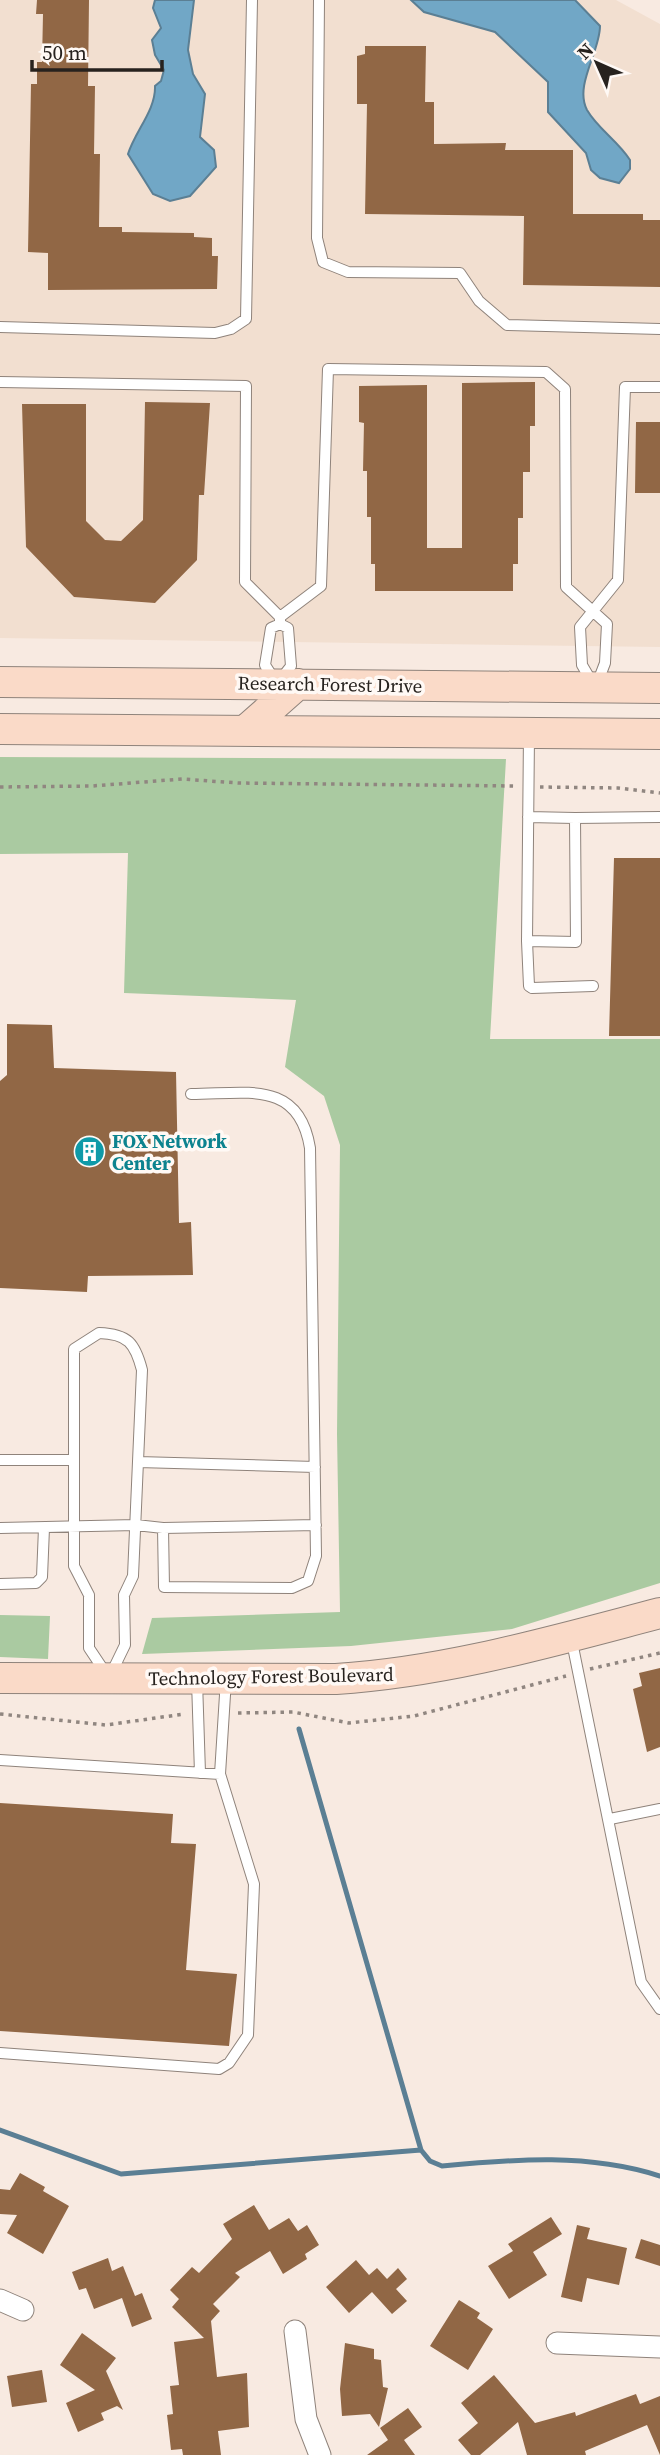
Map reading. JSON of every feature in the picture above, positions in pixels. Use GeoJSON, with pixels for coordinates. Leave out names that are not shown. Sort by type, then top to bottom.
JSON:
{"type":"FeatureCollection","features":[{"type":"Feature","properties":{"kind":"main road","name":"Research Forest Drive"},"geometry":{"type":"LineString","coordinates":[[0,682],[660,688]]}},
{"type":"Feature","properties":{"kind":"main road"},"geometry":{"type":"LineString","coordinates":[[246,730],[288,684]]}},
{"type":"Feature","properties":{"kind":"main road"},"geometry":{"type":"LineString","coordinates":[[0,729],[660,734]]}},
{"type":"Feature","properties":{"kind":"main road","name":"Technology Forest Boulevard"},"geometry":{"type":"LineString","coordinates":[[0,1678],[386,1676],[443,1668],[660,1613]]}},
{"type":"Feature","properties":{"kind":"street"},"geometry":{"type":"LineString","coordinates":[[0,2300],[23,2310]]}},
{"type":"Feature","properties":{"kind":"street"},"geometry":{"type":"LineString","coordinates":[[295,2331],[306,2419],[320,2455]]}},
{"type":"Feature","properties":{"kind":"street"},"geometry":{"type":"LineString","coordinates":[[557,2343],[660,2347]]}},
{"type":"Feature","properties":{"kind":"lane"},"geometry":{"type":"LineString","coordinates":[[0,327],[215,333],[231,329],[246,319],[253,0]]}},
{"type":"Feature","properties":{"kind":"lane"},"geometry":{"type":"LineString","coordinates":[[319,0],[317,238],[323,262],[348,272],[460,274],[479,301],[507,325],[660,329]]}},
{"type":"Feature","properties":{"kind":"lane"},"geometry":{"type":"LineString","coordinates":[[288,684],[265,665],[271,628],[321,586],[328,369],[546,372],[565,389],[566,587],[592,614],[607,625],[605,663],[595,687]]}},
{"type":"Feature","properties":{"kind":"lane"},"geometry":{"type":"LineString","coordinates":[[0,382],[246,386],[245,582],[288,628],[291,666],[288,684]]}},
{"type":"Feature","properties":{"kind":"lane"},"geometry":{"type":"LineString","coordinates":[[595,687],[582,665],[580,627],[618,580],[622,534],[625,387],[660,387]]}},
{"type":"Feature","properties":{"kind":"lane"},"geometry":{"type":"LineString","coordinates":[[530,732],[527,942],[529,986],[593,986]]}},
{"type":"Feature","properties":{"kind":"lane"},"geometry":{"type":"LineString","coordinates":[[528,817],[660,817]]}},
{"type":"Feature","properties":{"kind":"lane"},"geometry":{"type":"LineString","coordinates":[[527,942],[576,942],[575,818]]}},
{"type":"Feature","properties":{"kind":"lane"},"geometry":{"type":"LineString","coordinates":[[163,1528],[164,1587],[292,1588],[308,1581],[316,1556],[310,1148],[306,1124],[291,1104],[265,1094],[191,1094]]}},
{"type":"Feature","properties":{"kind":"lane"},"geometry":{"type":"LineString","coordinates":[[99,1333],[119,1334],[137,1349],[142,1370],[133,1576],[124,1595],[124,1645],[109,1678],[89,1648],[89,1595],[74,1566],[74,1349],[99,1333]]}},
{"type":"Feature","properties":{"kind":"lane"},"geometry":{"type":"LineString","coordinates":[[0,1460],[73,1460]]}},
{"type":"Feature","properties":{"kind":"lane"},"geometry":{"type":"LineString","coordinates":[[138,1462],[315,1466]]}},
{"type":"Feature","properties":{"kind":"lane"},"geometry":{"type":"LineString","coordinates":[[0,1528],[316,1525]]}},
{"type":"Feature","properties":{"kind":"lane"},"geometry":{"type":"LineString","coordinates":[[0,1584],[36,1583],[42,1577],[44,1528]]}},
{"type":"Feature","properties":{"kind":"lane"},"geometry":{"type":"LineString","coordinates":[[571,1637],[641,1982],[660,2009]]}},
{"type":"Feature","properties":{"kind":"lane"},"geometry":{"type":"LineString","coordinates":[[0,2053],[219,2069],[240,2050],[248,2035],[254,1884],[220,1774],[224,1713],[212,1678]]}},
{"type":"Feature","properties":{"kind":"lane"},"geometry":{"type":"LineString","coordinates":[[200,1773],[198,1713],[212,1678]]}},
{"type":"Feature","properties":{"kind":"lane"},"geometry":{"type":"LineString","coordinates":[[0,1760],[220,1774]]}},
{"type":"Feature","properties":{"kind":"lane"},"geometry":{"type":"LineString","coordinates":[[610,1819],[660,1809]]}},
{"type":"Feature","properties":{"kind":"path"},"geometry":{"type":"LineString","coordinates":[[0,787],[92,786],[182,779],[238,783],[618,788],[660,793]]}},
{"type":"Feature","properties":{"kind":"path"},"geometry":{"type":"LineString","coordinates":[[224,1713],[293,1712],[349,1723],[414,1716],[660,1653]]}},
{"type":"Feature","properties":{"kind":"path"},"geometry":{"type":"LineString","coordinates":[[0,1714],[106,1725],[198,1713]]}},
{"type":"Feature","properties":{"kind":"shaded area"},"geometry":{"type":"Polygon","coordinates":[[[0,0],[616,0],[660,24],[660,647],[0,638],[0,0]]]}},
{"type":"Feature","properties":{"kind":"green space"},"geometry":{"type":"Polygon","coordinates":[[[0,757],[506,759],[490,1039],[660,1039],[660,1583],[512,1629],[351,1646],[142,1654],[152,1618],[340,1612],[337,1434],[340,1145],[324,1096],[285,1067],[296,1000],[124,993],[128,853],[0,854],[0,757]]]}},
{"type":"Feature","properties":{"kind":"green space"},"geometry":{"type":"Polygon","coordinates":[[[0,1615],[50,1616],[48,1659],[0,1657],[0,1615]]]}},
{"type":"Feature","properties":{"kind":"water"},"geometry":{"type":"Polygon","coordinates":[[[155,0],[194,0],[188,50],[193,74],[205,94],[200,137],[214,150],[216,167],[190,196],[170,201],[153,194],[128,154],[149,112],[155,86],[161,81],[164,70],[155,55],[152,40],[161,28],[153,8],[155,0]]]}},
{"type":"Feature","properties":{"kind":"water"},"geometry":{"type":"Polygon","coordinates":[[[411,0],[575,0],[600,26],[585,79],[584,100],[592,117],[630,160],[630,169],[619,183],[600,178],[591,170],[586,153],[548,112],[548,82],[495,32],[424,12],[411,0]]]}},
{"type":"Feature","properties":{"kind":"building"},"geometry":{"type":"Polygon","coordinates":[[[37,0],[89,0],[88,86],[95,86],[94,154],[100,154],[99,227],[122,227],[122,232],[194,233],[194,237],[212,238],[212,256],[218,256],[217,289],[48,290],[48,253],[28,252],[31,84],[37,84],[37,62],[42,62],[43,14],[36,14],[37,0]]]}},
{"type":"Feature","properties":{"kind":"building"},"geometry":{"type":"Polygon","coordinates":[[[365,46],[426,46],[425,102],[434,102],[434,144],[506,143],[505,150],[573,150],[573,214],[643,214],[643,220],[660,220],[660,287],[523,285],[524,216],[365,214],[367,104],[357,104],[357,56],[365,54],[365,46]]]}},
{"type":"Feature","properties":{"kind":"building"},"geometry":{"type":"Polygon","coordinates":[[[535,382],[535,426],[530,426],[530,472],[523,472],[523,518],[518,518],[518,564],[513,564],[513,591],[375,591],[375,564],[371,564],[371,517],[367,517],[367,471],[363,471],[364,423],[359,422],[359,386],[427,385],[427,548],[462,548],[462,383],[535,382]]]}},
{"type":"Feature","properties":{"kind":"building"},"geometry":{"type":"Polygon","coordinates":[[[145,402],[210,403],[204,495],[199,495],[197,560],[155,603],[74,597],[26,547],[22,404],[86,404],[86,521],[105,540],[121,541],[143,520],[145,402]]]}},
{"type":"Feature","properties":{"kind":"building"},"geometry":{"type":"Polygon","coordinates":[[[636,422],[660,422],[660,493],[635,493],[636,422]]]}},
{"type":"Feature","properties":{"kind":"building"},"geometry":{"type":"Polygon","coordinates":[[[614,858],[660,858],[660,1036],[609,1036],[614,858]]]}},
{"type":"Feature","properties":{"kind":"building","name":"FOX Network Center"},"geometry":{"type":"Polygon","coordinates":[[[7,1024],[52,1025],[54,1068],[176,1072],[179,1223],[191,1222],[193,1275],[88,1276],[87,1292],[0,1288],[0,1081],[7,1075],[7,1024]]]}},
{"type":"Feature","properties":{"kind":"building"},"geometry":{"type":"Polygon","coordinates":[[[660,1668],[660,1747],[647,1752],[633,1689],[642,1686],[639,1673],[660,1668]]]}},
{"type":"Feature","properties":{"kind":"building"},"geometry":{"type":"Polygon","coordinates":[[[0,1803],[173,1814],[171,1843],[196,1844],[186,1970],[237,1974],[229,2046],[0,2031],[0,1803]]]}},
{"type":"Feature","properties":{"kind":"building"},"geometry":{"type":"Polygon","coordinates":[[[20,2173],[45,2187],[43,2191],[69,2206],[43,2254],[7,2233],[17,2215],[0,2214],[0,2189],[10,2190],[20,2173]]]}},
{"type":"Feature","properties":{"kind":"building"},"geometry":{"type":"Polygon","coordinates":[[[254,2205],[269,2230],[289,2218],[298,2231],[307,2225],[319,2245],[305,2254],[307,2259],[283,2274],[270,2251],[235,2273],[240,2277],[213,2304],[220,2311],[211,2321],[217,2377],[247,2373],[249,2427],[218,2431],[221,2455],[183,2455],[182,2449],[171,2450],[167,2415],[173,2414],[170,2386],[179,2385],[174,2342],[204,2338],[172,2307],[179,2299],[170,2290],[192,2267],[199,2273],[232,2239],[223,2224],[254,2205]]]}},
{"type":"Feature","properties":{"kind":"building"},"geometry":{"type":"Polygon","coordinates":[[[551,2217],[562,2234],[533,2252],[547,2275],[509,2299],[488,2266],[513,2251],[508,2244],[551,2217]]]}},
{"type":"Feature","properties":{"kind":"building"},"geometry":{"type":"Polygon","coordinates":[[[577,2225],[590,2228],[587,2239],[627,2248],[619,2285],[587,2278],[582,2302],[561,2297],[577,2225]]]}},
{"type":"Feature","properties":{"kind":"building"},"geometry":{"type":"Polygon","coordinates":[[[641,2239],[660,2245],[660,2266],[635,2258],[641,2239]]]}},
{"type":"Feature","properties":{"kind":"building"},"geometry":{"type":"Polygon","coordinates":[[[108,2258],[112,2271],[123,2266],[135,2296],[142,2293],[152,2319],[132,2327],[122,2298],[94,2309],[86,2288],[79,2290],[72,2272],[108,2258]]]}},
{"type":"Feature","properties":{"kind":"building"},"geometry":{"type":"Polygon","coordinates":[[[356,2260],[369,2275],[377,2268],[387,2279],[398,2268],[407,2279],[396,2289],[407,2301],[392,2314],[372,2292],[349,2313],[326,2287],[356,2260]]]}},
{"type":"Feature","properties":{"kind":"building"},"geometry":{"type":"Polygon","coordinates":[[[459,2300],[480,2313],[477,2318],[493,2329],[468,2370],[430,2346],[459,2300]]]}},
{"type":"Feature","properties":{"kind":"building"},"geometry":{"type":"Polygon","coordinates":[[[82,2333],[116,2358],[106,2371],[123,2410],[117,2406],[101,2413],[104,2420],[78,2432],[66,2403],[95,2390],[60,2365],[82,2333]]]}},
{"type":"Feature","properties":{"kind":"building"},"geometry":{"type":"Polygon","coordinates":[[[345,2343],[374,2349],[374,2359],[381,2360],[383,2387],[388,2388],[379,2427],[370,2414],[342,2416],[340,2389],[345,2343]]]}},
{"type":"Feature","properties":{"kind":"building"},"geometry":{"type":"Polygon","coordinates":[[[42,2370],[47,2402],[12,2407],[7,2376],[42,2370]]]}},
{"type":"Feature","properties":{"kind":"building"},"geometry":{"type":"Polygon","coordinates":[[[494,2375],[535,2423],[575,2412],[576,2416],[636,2394],[640,2404],[660,2396],[660,2455],[647,2425],[585,2451],[586,2455],[527,2455],[518,2422],[480,2455],[471,2455],[458,2440],[478,2423],[461,2403],[494,2375]]]}},
{"type":"Feature","properties":{"kind":"building"},"geometry":{"type":"Polygon","coordinates":[[[408,2408],[422,2427],[404,2440],[415,2455],[367,2455],[388,2440],[380,2428],[408,2408]]]}},
{"type":"Feature","properties":{"kind":"waterway"},"geometry":{"type":"LineString","coordinates":[[299,1729],[421,2150],[430,2161],[442,2166],[497,2161],[579,2161],[660,2176]]}},
{"type":"Feature","properties":{"kind":"waterway"},"geometry":{"type":"LineString","coordinates":[[0,2130],[121,2174],[421,2150]]}},
{"type":"Feature","properties":{"kind":"place","name":"FOX Network Center"},"geometry":{"type":"Point","coordinates":[89,1152]}}]}
